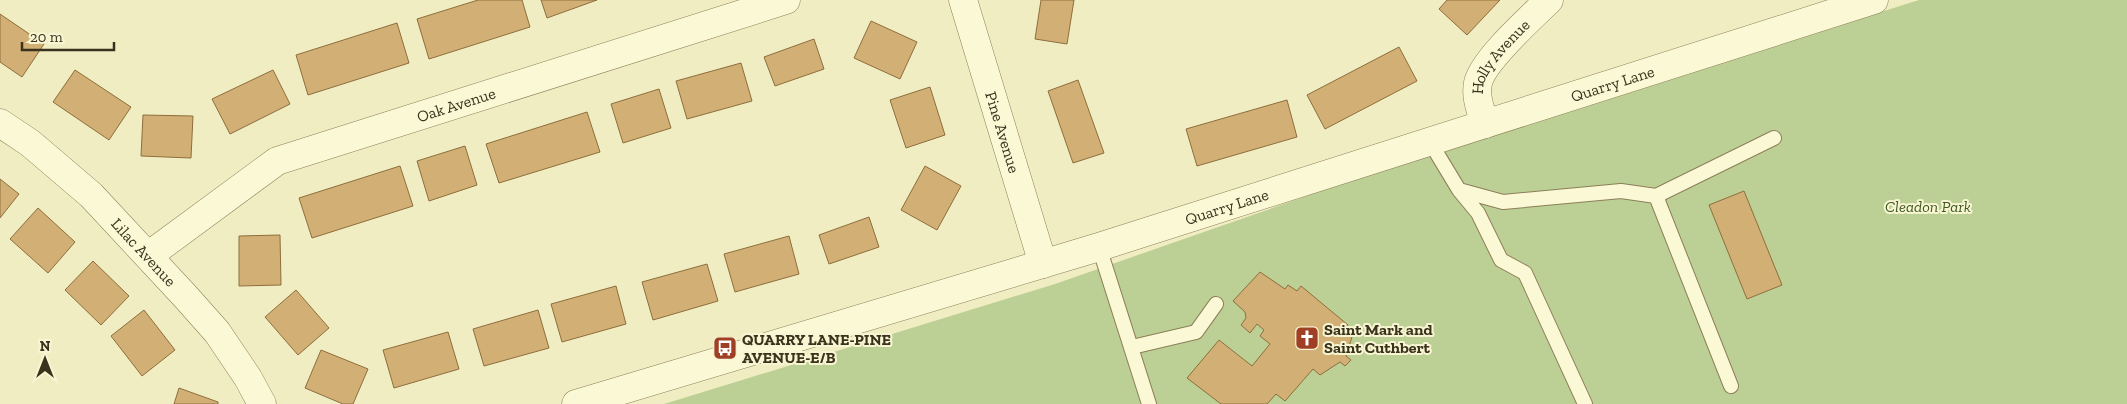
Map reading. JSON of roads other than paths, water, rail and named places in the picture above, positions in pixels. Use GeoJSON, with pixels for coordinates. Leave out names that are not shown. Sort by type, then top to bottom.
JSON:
{"type":"FeatureCollection","features":[{"type":"Feature","properties":{"kind":"street","name":"Oak Avenue"},"geometry":{"type":"LineString","coordinates":[[148,256],[277,161],[786,0]]}},
{"type":"Feature","properties":{"kind":"street","name":"Pine Avenue"},"geometry":{"type":"LineString","coordinates":[[962,0],[1043,264]]}},
{"type":"Feature","properties":{"kind":"street","name":"Holly Avenue"},"geometry":{"type":"LineString","coordinates":[[1486,124],[1477,96],[1480,76],[1501,49],[1549,0]]}},
{"type":"Feature","properties":{"kind":"street","name":"Quarry Lane"},"geometry":{"type":"LineString","coordinates":[[576,404],[1099,247],[1874,0]]}},
{"type":"Feature","properties":{"kind":"street","name":"Lilac Avenue"},"geometry":{"type":"LineString","coordinates":[[0,123],[30,143],[90,195],[148,256],[217,332],[248,378],[262,404]]}},
{"type":"Feature","properties":{"kind":"lane"},"geometry":{"type":"LineString","coordinates":[[1459,190],[1503,202],[1621,191],[1656,196],[1774,138]]}},
{"type":"Feature","properties":{"kind":"lane"},"geometry":{"type":"LineString","coordinates":[[1430,142],[1459,190],[1478,213],[1500,260],[1525,273],[1586,404]]}},
{"type":"Feature","properties":{"kind":"lane"},"geometry":{"type":"LineString","coordinates":[[1656,196],[1731,386]]}},
{"type":"Feature","properties":{"kind":"lane"},"geometry":{"type":"LineString","coordinates":[[1099,247],[1149,404]]}},
{"type":"Feature","properties":{"kind":"lane"},"geometry":{"type":"LineString","coordinates":[[1132,347],[1196,332],[1216,304]]}},
{"type":"Feature","properties":{"kind":"place","name":"Saint Mark and Saint Cuthbert"},"geometry":{"type":"Point","coordinates":[1307,338]}},
{"type":"Feature","properties":{"kind":"place","name":"QUARRY LANE-PINE AVENUE-E/B"},"geometry":{"type":"Point","coordinates":[725,348]}},
{"type":"Feature","properties":{"kind":"park label","name":"Cleadon Park"},"geometry":{"type":"Point","coordinates":[1928,206]}}]}
